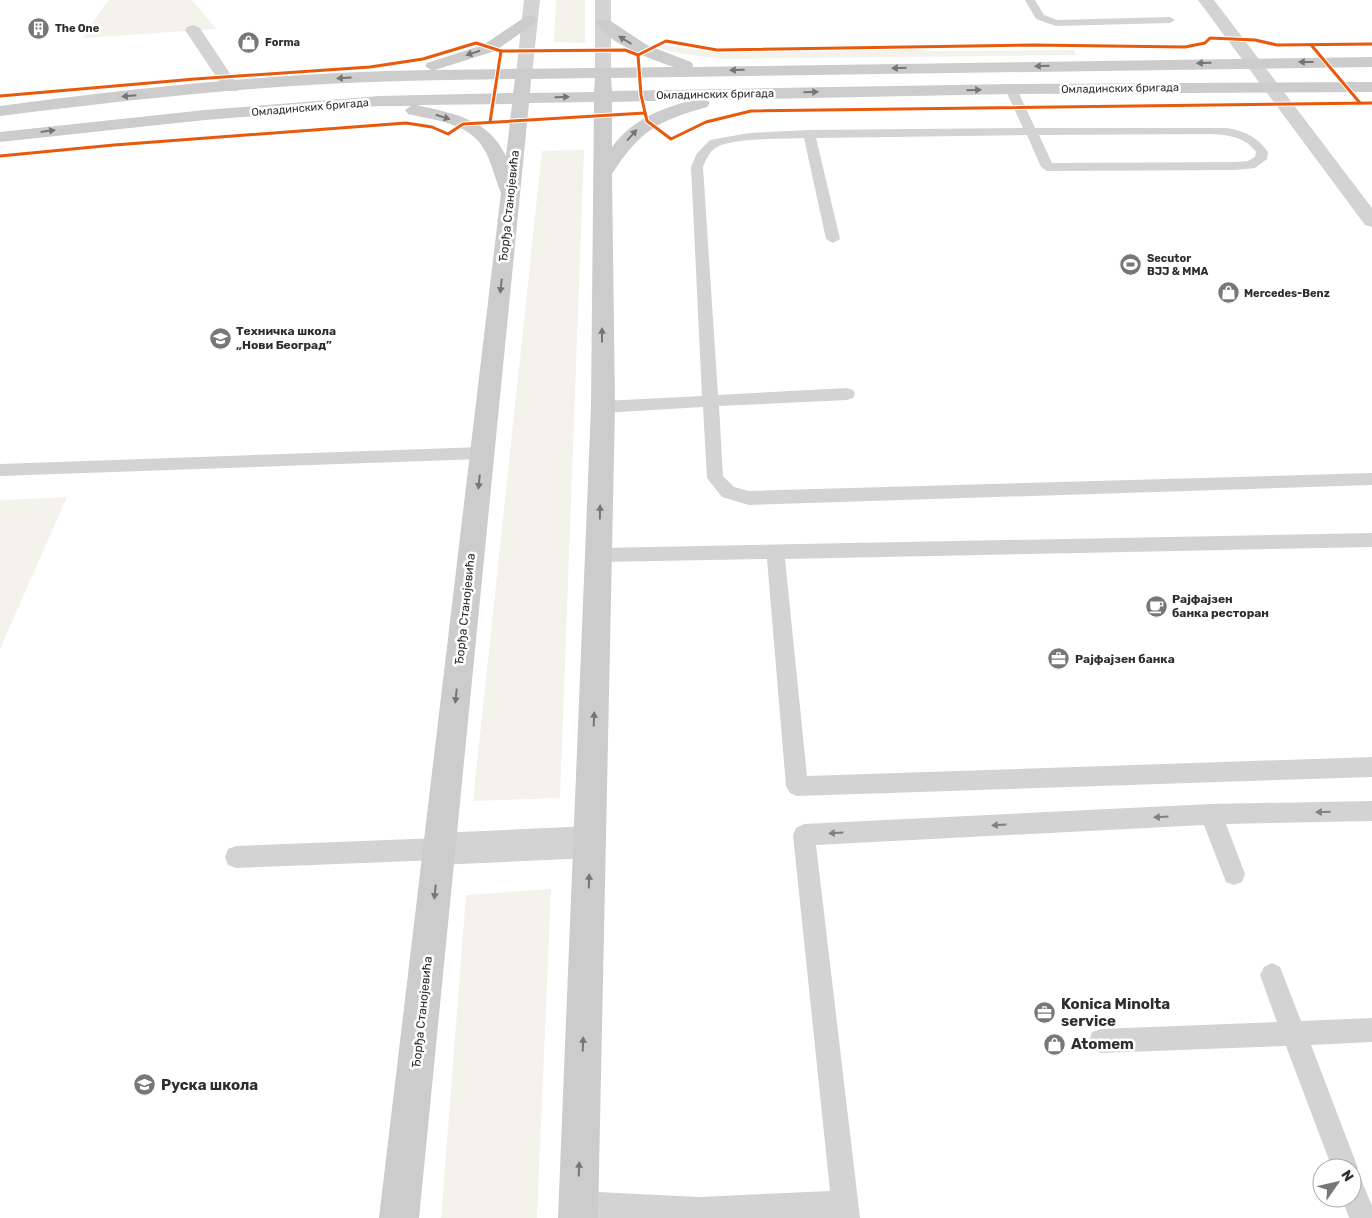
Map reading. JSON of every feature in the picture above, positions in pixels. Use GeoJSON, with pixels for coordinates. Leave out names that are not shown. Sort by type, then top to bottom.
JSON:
{"type":"FeatureCollection","features":[{"type":"Feature","properties":{"kind":"main road"},"geometry":{"type":"LineString","coordinates":[[392,76],[439,64],[489,48],[530,20]]}},
{"type":"Feature","properties":{"kind":"main road"},"geometry":{"type":"LineString","coordinates":[[603,23],[617,35],[635,46],[664,59],[703,70]]}},
{"type":"Feature","properties":{"kind":"main road","name":"Омладинских бригада"},"geometry":{"type":"LineString","coordinates":[[0,137],[156,120],[379,101],[523,86],[603,72],[1253,62],[1372,62]]}},
{"type":"Feature","properties":{"kind":"main road"},"geometry":{"type":"LineString","coordinates":[[578,1211],[603,407],[603,72]]}},
{"type":"Feature","properties":{"kind":"main road","name":"Омладинских бригада"},"geometry":{"type":"LineString","coordinates":[[0,111],[85,100],[231,87],[392,76],[523,86],[603,96],[1012,89],[1372,86]]}},
{"type":"Feature","properties":{"kind":"main road","name":"Ђорђа Станојевића"},"geometry":{"type":"LineString","coordinates":[[399,1218],[523,86]]}},
{"type":"Feature","properties":{"kind":"main road"},"geometry":{"type":"LineString","coordinates":[[603,174],[616,152],[638,127],[647,121],[674,110],[762,93]]}},
{"type":"Feature","properties":{"kind":"main road"},"geometry":{"type":"LineString","coordinates":[[379,101],[443,116],[482,134],[491,145],[511,194]]}},
{"type":"Feature","properties":{"kind":"street","name":"Ђорђа Станојевића"},"geometry":{"type":"LineString","coordinates":[[523,86],[532,0]]}},
{"type":"Feature","properties":{"kind":"street"},"geometry":{"type":"LineString","coordinates":[[603,0],[603,72]]}},
{"type":"Feature","properties":{"kind":"street"},"geometry":{"type":"LineString","coordinates":[[1206,0],[1372,221]]}},
{"type":"Feature","properties":{"kind":"street"},"geometry":{"type":"LineString","coordinates":[[193,30],[231,87]]}},
{"type":"Feature","properties":{"kind":"street"},"geometry":{"type":"LineString","coordinates":[[440,849],[590,842]]}},
{"type":"Feature","properties":{"kind":"lane"},"geometry":{"type":"LineString","coordinates":[[1030,0],[1038,16],[1056,23],[1170,20]]}},
{"type":"Feature","properties":{"kind":"lane"},"geometry":{"type":"LineString","coordinates":[[1012,89],[1031,132],[1047,167],[1236,166],[1251,164],[1261,159],[1262,152],[1256,143],[1244,136],[1228,131],[1031,132],[809,134],[749,137],[714,143],[701,156],[698,167],[715,478],[728,492],[749,498],[1372,478]]}},
{"type":"Feature","properties":{"kind":"lane"},"geometry":{"type":"LineString","coordinates":[[809,134],[833,239]]}},
{"type":"Feature","properties":{"kind":"lane"},"geometry":{"type":"LineString","coordinates":[[603,407],[847,394]]}},
{"type":"Feature","properties":{"kind":"lane"},"geometry":{"type":"LineString","coordinates":[[0,470],[482,453]]}},
{"type":"Feature","properties":{"kind":"lane"},"geometry":{"type":"LineString","coordinates":[[599,555],[1372,540]]}},
{"type":"Feature","properties":{"kind":"lane"},"geometry":{"type":"LineString","coordinates":[[775,551],[798,786],[1372,767]]}},
{"type":"Feature","properties":{"kind":"lane"},"geometry":{"type":"LineString","coordinates":[[578,1211],[845,1211],[804,835],[1211,814],[1372,811]]}},
{"type":"Feature","properties":{"kind":"lane"},"geometry":{"type":"LineString","coordinates":[[1211,814],[1234,874]]}},
{"type":"Feature","properties":{"kind":"lane"},"geometry":{"type":"LineString","coordinates":[[236,857],[440,849]]}},
{"type":"Feature","properties":{"kind":"lane"},"geometry":{"type":"LineString","coordinates":[[1272,975],[1341,1158]]}},
{"type":"Feature","properties":{"kind":"lane"},"geometry":{"type":"LineString","coordinates":[[1102,1041],[1372,1030]]}},
{"type":"Feature","properties":{"kind":"shaded area"},"geometry":{"type":"Polygon","coordinates":[[[108,0],[192,0],[216,29],[83,38],[108,0]]]}},
{"type":"Feature","properties":{"kind":"shaded area"},"geometry":{"type":"Polygon","coordinates":[[[556,0],[585,0],[585,43],[554,42],[556,0]]]}},
{"type":"Feature","properties":{"kind":"shaded area"},"geometry":{"type":"Polygon","coordinates":[[[664,45],[713,52],[915,49],[929,51],[1074,50],[1077,55],[723,59],[682,54],[658,48],[664,45]]]}},
{"type":"Feature","properties":{"kind":"shaded area"},"geometry":{"type":"Polygon","coordinates":[[[584,150],[560,798],[473,801],[542,151],[584,150]]]}},
{"type":"Feature","properties":{"kind":"shaded area"},"geometry":{"type":"Polygon","coordinates":[[[67,497],[0,649],[0,500],[67,497]]]}},
{"type":"Feature","properties":{"kind":"shaded area"},"geometry":{"type":"Polygon","coordinates":[[[551,889],[537,1218],[441,1218],[466,895],[551,889]]]}},
{"type":"Feature","properties":{"kind":"cycle path"},"geometry":{"type":"LineString","coordinates":[[0,96],[195,79],[370,67],[423,59],[476,43],[501,51],[625,50],[638,55],[666,41],[717,50],[1034,45],[1185,47],[1205,43],[1210,38],[1255,40],[1277,45],[1372,44]]}},
{"type":"Feature","properties":{"kind":"cycle path"},"geometry":{"type":"LineString","coordinates":[[1312,46],[1360,103]]}},
{"type":"Feature","properties":{"kind":"cycle path"},"geometry":{"type":"LineString","coordinates":[[490,122],[501,51]]}},
{"type":"Feature","properties":{"kind":"cycle path"},"geometry":{"type":"LineString","coordinates":[[638,55],[641,95],[647,121],[671,139],[706,122],[751,111],[1372,103]]}},
{"type":"Feature","properties":{"kind":"cycle path"},"geometry":{"type":"LineString","coordinates":[[0,156],[114,145],[406,123],[432,127],[448,134],[463,124],[645,113]]}},
{"type":"Feature","properties":{"kind":"place","name":"The One"},"geometry":{"type":"Point","coordinates":[39,28]}},
{"type":"Feature","properties":{"kind":"place","name":"Forma"},"geometry":{"type":"Point","coordinates":[249,42]}},
{"type":"Feature","properties":{"kind":"place","name":"Secutor BJJ & MMA"},"geometry":{"type":"Point","coordinates":[1131,264]}},
{"type":"Feature","properties":{"kind":"place","name":"Mercedes-Benz"},"geometry":{"type":"Point","coordinates":[1228,293]}},
{"type":"Feature","properties":{"kind":"place","name":"Техничка школа „Нови Београд”"},"geometry":{"type":"Point","coordinates":[220,338]}},
{"type":"Feature","properties":{"kind":"place","name":"Рајфајзен банка ресторан"},"geometry":{"type":"Point","coordinates":[1156,606]}},
{"type":"Feature","properties":{"kind":"place","name":"Рајфајзен банка"},"geometry":{"type":"Point","coordinates":[1059,659]}},
{"type":"Feature","properties":{"kind":"place","name":"Konica Minolta service"},"geometry":{"type":"Point","coordinates":[1045,1013]}},
{"type":"Feature","properties":{"kind":"place","name":"Atomem"},"geometry":{"type":"Point","coordinates":[1055,1044]}},
{"type":"Feature","properties":{"kind":"place","name":"Руска школа"},"geometry":{"type":"Point","coordinates":[145,1085]}}]}
